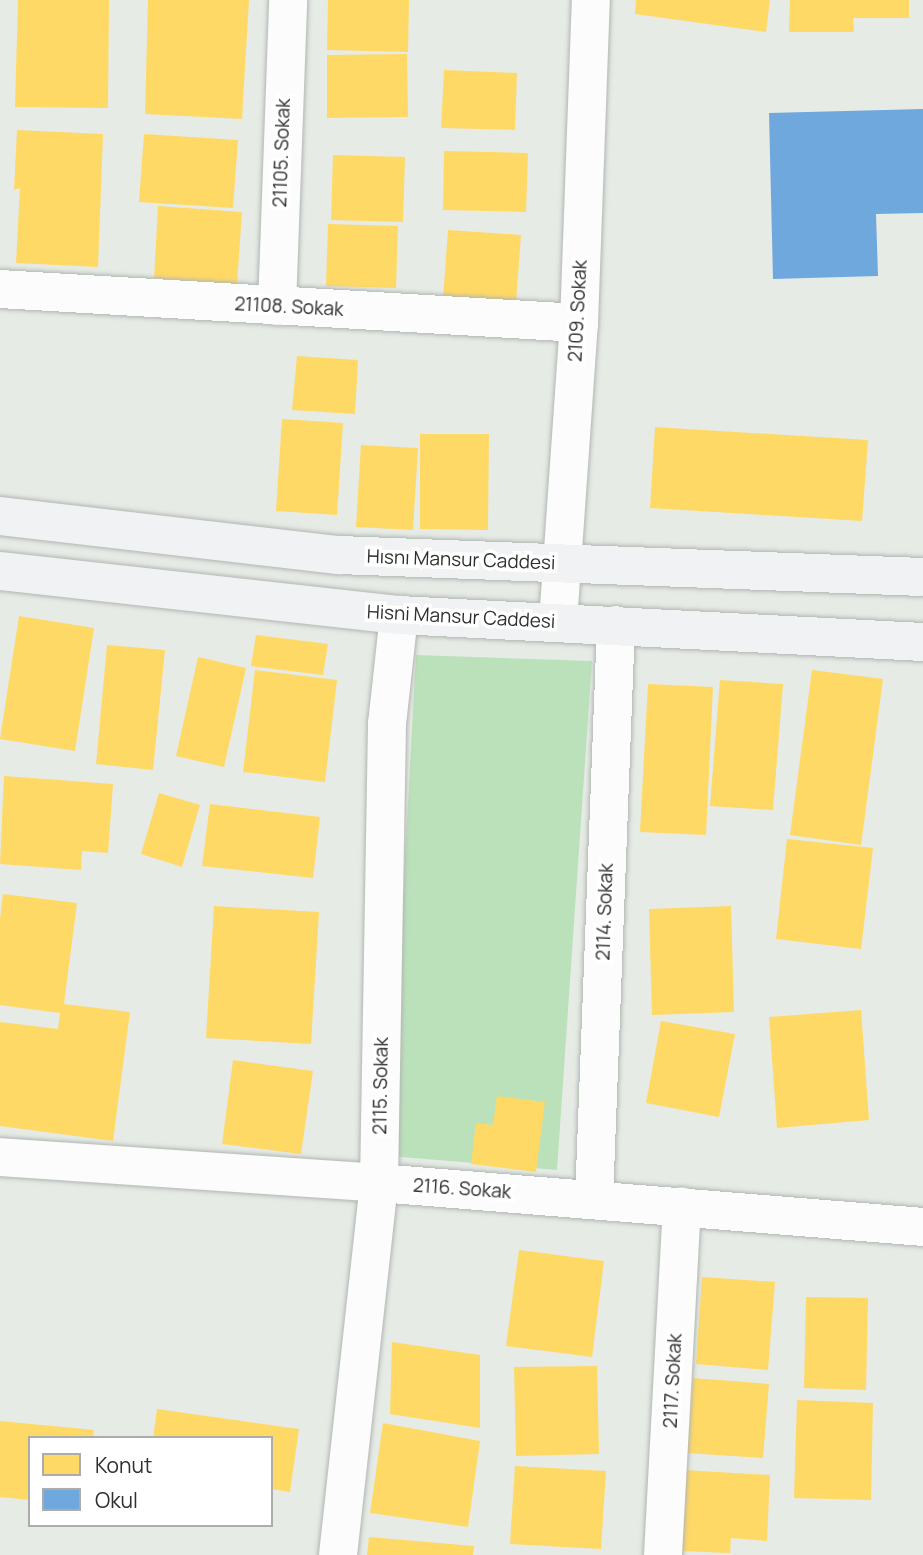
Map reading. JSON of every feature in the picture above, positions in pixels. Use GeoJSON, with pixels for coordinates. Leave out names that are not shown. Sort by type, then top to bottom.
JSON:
{"type":"FeatureCollection","features":[{"type":"Feature","properties":{"kind":"main road","name":"Hısnı Mansur Caddesi"},"geometry":{"type":"LineString","coordinates":[[0,516],[339,555],[923,577]]}},
{"type":"Feature","properties":{"kind":"main road","name":"Hisni Mansur Caddesi"},"geometry":{"type":"LineString","coordinates":[[0,571],[399,615],[923,642]]}},
{"type":"Feature","properties":{"kind":"street","name":"21105. Sokak"},"geometry":{"type":"LineString","coordinates":[[277,306],[288,0]]}},
{"type":"Feature","properties":{"kind":"street","name":"2109. Sokak"},"geometry":{"type":"LineString","coordinates":[[558,622],[579,323],[591,0]]}},
{"type":"Feature","properties":{"kind":"street","name":"21108. Sokak"},"geometry":{"type":"LineString","coordinates":[[0,289],[579,323]]}},
{"type":"Feature","properties":{"kind":"street","name":"2115. Sokak"},"geometry":{"type":"LineString","coordinates":[[338,1555],[379,1183],[387,724],[399,615]]}},
{"type":"Feature","properties":{"kind":"street","name":"2114. Sokak"},"geometry":{"type":"LineString","coordinates":[[594,1200],[616,625]]}},
{"type":"Feature","properties":{"kind":"street","name":"2116. Sokak"},"geometry":{"type":"LineString","coordinates":[[0,1157],[379,1183],[923,1227]]}},
{"type":"Feature","properties":{"kind":"street","name":"2117. Sokak"},"geometry":{"type":"LineString","coordinates":[[663,1555],[682,1207]]}},
{"type":"Feature","properties":{"kind":"green space"},"geometry":{"type":"Polygon","coordinates":[[[416,655],[592,661],[557,1170],[389,1156],[416,655]]]}},
{"type":"Feature","properties":{"kind":"building: Konut"},"geometry":{"type":"Polygon","coordinates":[[[18,0],[109,0],[108,108],[15,107],[18,0]]]}},
{"type":"Feature","properties":{"kind":"building: Konut"},"geometry":{"type":"Polygon","coordinates":[[[148,0],[249,0],[242,119],[145,114],[148,0]]]}},
{"type":"Feature","properties":{"kind":"building: Konut"},"geometry":{"type":"Polygon","coordinates":[[[328,0],[409,0],[408,52],[327,50],[328,0]]]}},
{"type":"Feature","properties":{"kind":"building: Konut"},"geometry":{"type":"Polygon","coordinates":[[[636,0],[770,0],[766,32],[635,14],[636,0]]]}},
{"type":"Feature","properties":{"kind":"building: Konut"},"geometry":{"type":"Polygon","coordinates":[[[790,0],[909,0],[909,18],[853,18],[854,32],[789,32],[790,0]]]}},
{"type":"Feature","properties":{"kind":"building: Konut"},"geometry":{"type":"Polygon","coordinates":[[[407,54],[408,117],[327,118],[327,55],[407,54]]]}},
{"type":"Feature","properties":{"kind":"building: Konut"},"geometry":{"type":"Polygon","coordinates":[[[444,70],[517,73],[515,130],[441,128],[444,70]]]}},
{"type":"Feature","properties":{"kind":"building: Konut"},"geometry":{"type":"Polygon","coordinates":[[[17,130],[103,134],[98,267],[16,263],[20,188],[14,190],[17,130]]]}},
{"type":"Feature","properties":{"kind":"building: Konut"},"geometry":{"type":"Polygon","coordinates":[[[144,134],[238,140],[233,208],[139,202],[144,134]]]}},
{"type":"Feature","properties":{"kind":"building: Konut"},"geometry":{"type":"Polygon","coordinates":[[[444,151],[528,153],[526,212],[443,210],[444,151]]]}},
{"type":"Feature","properties":{"kind":"building: Konut"},"geometry":{"type":"Polygon","coordinates":[[[333,155],[405,157],[403,222],[331,220],[333,155]]]}},
{"type":"Feature","properties":{"kind":"building: Konut"},"geometry":{"type":"Polygon","coordinates":[[[158,206],[242,212],[237,284],[154,278],[158,206]]]}},
{"type":"Feature","properties":{"kind":"building: Konut"},"geometry":{"type":"Polygon","coordinates":[[[328,224],[398,226],[396,288],[326,286],[328,224]]]}},
{"type":"Feature","properties":{"kind":"building: Konut"},"geometry":{"type":"Polygon","coordinates":[[[448,230],[521,235],[516,303],[443,299],[448,230]]]}},
{"type":"Feature","properties":{"kind":"building: Konut"},"geometry":{"type":"Polygon","coordinates":[[[297,356],[358,360],[355,414],[292,410],[297,356]]]}},
{"type":"Feature","properties":{"kind":"building: Konut"},"geometry":{"type":"Polygon","coordinates":[[[282,419],[343,423],[337,515],[276,511],[282,419]]]}},
{"type":"Feature","properties":{"kind":"building: Konut"},"geometry":{"type":"Polygon","coordinates":[[[655,427],[868,440],[862,521],[650,508],[655,427]]]}},
{"type":"Feature","properties":{"kind":"building: Konut"},"geometry":{"type":"Polygon","coordinates":[[[420,434],[489,434],[488,530],[420,529],[420,434]]]}},
{"type":"Feature","properties":{"kind":"building: Konut"},"geometry":{"type":"Polygon","coordinates":[[[361,445],[418,448],[413,530],[356,527],[361,445]]]}},
{"type":"Feature","properties":{"kind":"building: Konut"},"geometry":{"type":"Polygon","coordinates":[[[19,616],[94,628],[75,751],[0,739],[19,616]]]}},
{"type":"Feature","properties":{"kind":"building: Konut"},"geometry":{"type":"Polygon","coordinates":[[[256,635],[328,644],[323,675],[251,666],[256,635]]]}},
{"type":"Feature","properties":{"kind":"building: Konut"},"geometry":{"type":"Polygon","coordinates":[[[107,645],[165,650],[153,770],[96,764],[107,645]]]}},
{"type":"Feature","properties":{"kind":"building: Konut"},"geometry":{"type":"Polygon","coordinates":[[[198,657],[246,668],[224,767],[176,756],[198,657]]]}},
{"type":"Feature","properties":{"kind":"building: Konut"},"geometry":{"type":"Polygon","coordinates":[[[255,670],[337,680],[325,782],[243,772],[255,670]]]}},
{"type":"Feature","properties":{"kind":"building: Konut"},"geometry":{"type":"Polygon","coordinates":[[[812,670],[883,679],[861,845],[790,835],[812,670]]]}},
{"type":"Feature","properties":{"kind":"building: Konut"},"geometry":{"type":"Polygon","coordinates":[[[720,680],[783,684],[773,810],[710,806],[720,680]]]}},
{"type":"Feature","properties":{"kind":"building: Konut"},"geometry":{"type":"Polygon","coordinates":[[[648,684],[713,687],[706,835],[640,832],[648,684]]]}},
{"type":"Feature","properties":{"kind":"building: Konut"},"geometry":{"type":"Polygon","coordinates":[[[4,776],[113,784],[108,853],[82,851],[81,870],[0,864],[4,776]]]}},
{"type":"Feature","properties":{"kind":"building: Konut"},"geometry":{"type":"Polygon","coordinates":[[[159,793],[200,805],[182,867],[141,854],[159,793]]]}},
{"type":"Feature","properties":{"kind":"building: Konut"},"geometry":{"type":"Polygon","coordinates":[[[210,804],[320,817],[313,878],[202,866],[210,804]]]}},
{"type":"Feature","properties":{"kind":"building: Konut"},"geometry":{"type":"Polygon","coordinates":[[[787,839],[873,848],[861,949],[776,939],[787,839]]]}},
{"type":"Feature","properties":{"kind":"building: Konut"},"geometry":{"type":"Polygon","coordinates":[[[3,894],[77,903],[64,1004],[130,1012],[113,1141],[0,1126],[0,1022],[58,1029],[60,1013],[0,1005],[0,919],[3,894]]]}},
{"type":"Feature","properties":{"kind":"building: Konut"},"geometry":{"type":"Polygon","coordinates":[[[214,906],[319,912],[311,1044],[206,1038],[214,906]]]}},
{"type":"Feature","properties":{"kind":"building: Konut"},"geometry":{"type":"Polygon","coordinates":[[[731,906],[734,1012],[652,1015],[649,909],[731,906]]]}},
{"type":"Feature","properties":{"kind":"building: Konut"},"geometry":{"type":"Polygon","coordinates":[[[861,1010],[869,1120],[777,1128],[769,1017],[861,1010]]]}},
{"type":"Feature","properties":{"kind":"building: Konut"},"geometry":{"type":"Polygon","coordinates":[[[661,1021],[735,1034],[719,1117],[646,1103],[661,1021]]]}},
{"type":"Feature","properties":{"kind":"building: Konut"},"geometry":{"type":"Polygon","coordinates":[[[233,1060],[313,1071],[301,1154],[222,1144],[233,1060]]]}},
{"type":"Feature","properties":{"kind":"building: Konut"},"geometry":{"type":"Polygon","coordinates":[[[497,1096],[545,1102],[536,1172],[471,1164],[476,1123],[493,1125],[497,1096]]]}},
{"type":"Feature","properties":{"kind":"building: Konut"},"geometry":{"type":"Polygon","coordinates":[[[519,1250],[604,1261],[592,1357],[506,1346],[519,1250]]]}},
{"type":"Feature","properties":{"kind":"building: Konut"},"geometry":{"type":"Polygon","coordinates":[[[702,1277],[775,1282],[768,1370],[696,1364],[702,1277]]]}},
{"type":"Feature","properties":{"kind":"building: Konut"},"geometry":{"type":"Polygon","coordinates":[[[806,1297],[868,1298],[866,1390],[804,1388],[806,1297]]]}},
{"type":"Feature","properties":{"kind":"building: Konut"},"geometry":{"type":"Polygon","coordinates":[[[392,1342],[480,1355],[480,1428],[390,1414],[392,1342]]]}},
{"type":"Feature","properties":{"kind":"building: Konut"},"geometry":{"type":"Polygon","coordinates":[[[597,1366],[599,1454],[516,1456],[514,1367],[597,1366]]]}},
{"type":"Feature","properties":{"kind":"building: Konut"},"geometry":{"type":"Polygon","coordinates":[[[693,1378],[769,1384],[763,1458],[687,1453],[693,1378]]]}},
{"type":"Feature","properties":{"kind":"building: Konut"},"geometry":{"type":"Polygon","coordinates":[[[797,1400],[873,1403],[871,1500],[794,1498],[797,1400]]]}},
{"type":"Feature","properties":{"kind":"building: Konut"},"geometry":{"type":"Polygon","coordinates":[[[157,1409],[299,1429],[290,1492],[273,1489],[273,1436],[153,1436],[157,1409]]]}},
{"type":"Feature","properties":{"kind":"building: Konut"},"geometry":{"type":"Polygon","coordinates":[[[0,1421],[94,1430],[93,1436],[28,1436],[28,1500],[0,1497],[0,1421]]]}},
{"type":"Feature","properties":{"kind":"building: Konut"},"geometry":{"type":"Polygon","coordinates":[[[383,1423],[480,1441],[468,1527],[370,1513],[383,1423]]]}},
{"type":"Feature","properties":{"kind":"building: Konut"},"geometry":{"type":"Polygon","coordinates":[[[515,1466],[606,1471],[601,1549],[510,1544],[515,1466]]]}},
{"type":"Feature","properties":{"kind":"building: Konut"},"geometry":{"type":"Polygon","coordinates":[[[684,1470],[770,1475],[767,1541],[731,1538],[730,1553],[680,1551],[684,1470]]]}},
{"type":"Feature","properties":{"kind":"building: Konut"},"geometry":{"type":"Polygon","coordinates":[[[369,1537],[474,1546],[473,1555],[367,1555],[369,1537]]]}},
{"type":"Feature","properties":{"kind":"building: Okul"},"geometry":{"type":"Polygon","coordinates":[[[923,109],[923,213],[876,214],[878,276],[773,279],[769,113],[923,109]]]}}]}
